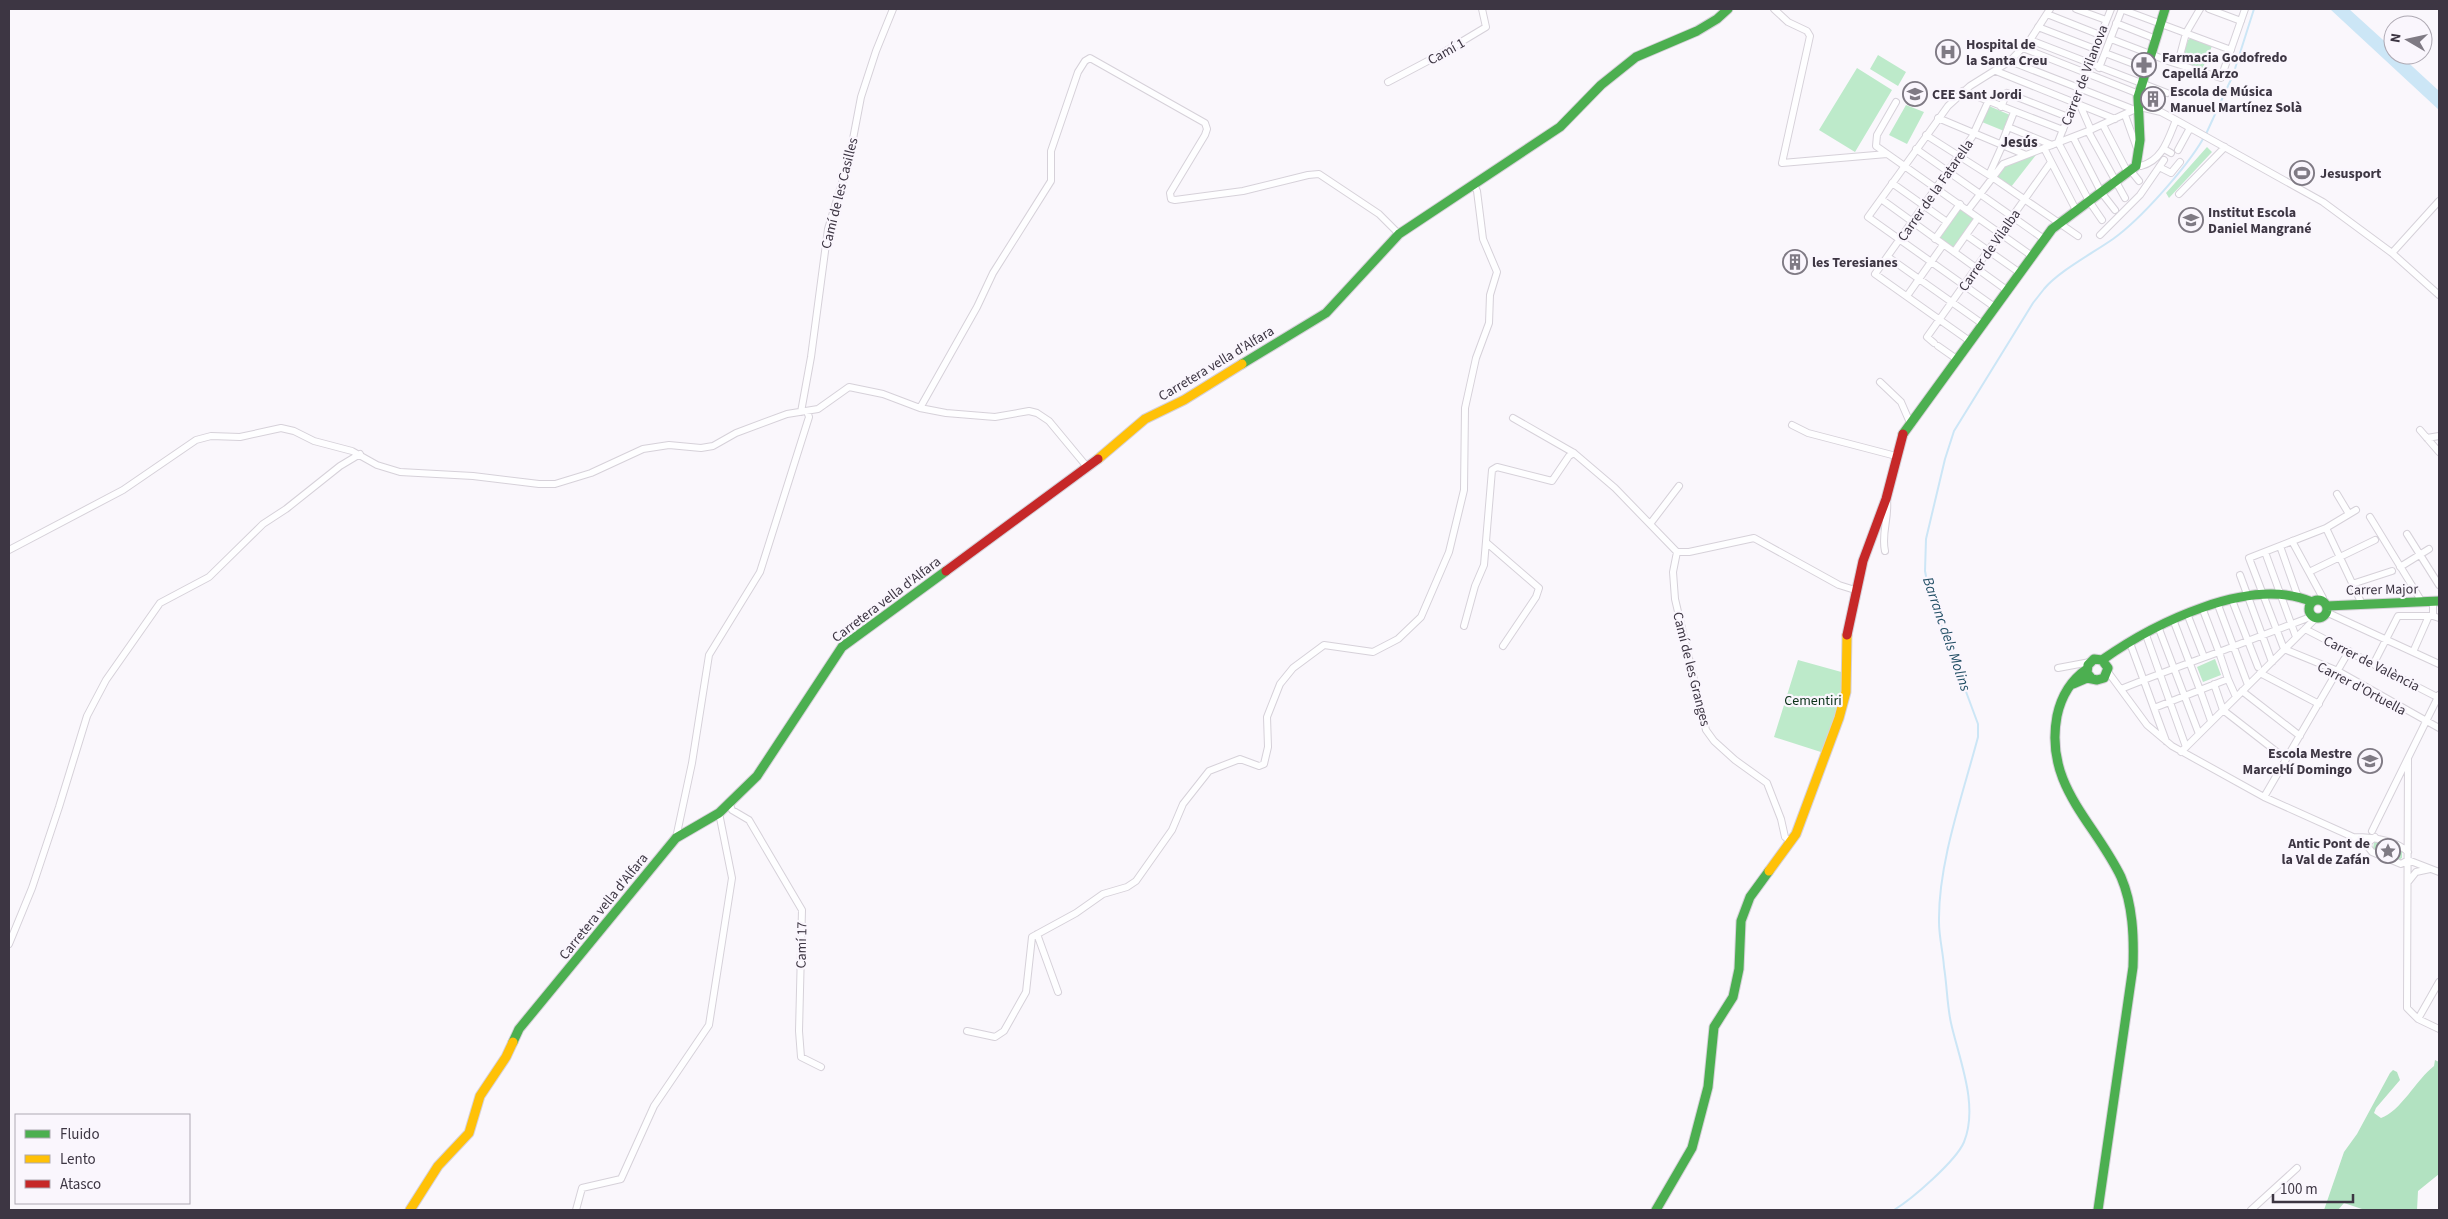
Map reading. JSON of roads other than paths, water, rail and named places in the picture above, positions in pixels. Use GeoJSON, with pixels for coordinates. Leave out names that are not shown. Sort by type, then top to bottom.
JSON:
{"type":"FeatureCollection","features":[{"type":"Feature","properties":{"kind":"street","name":"Camí de les Casilles"},"geometry":{"type":"LineString","coordinates":[[676,838],[692,763],[709,655],[760,572],[809,416],[804,412],[828,229],[850,160],[861,97],[893,9]]}},
{"type":"Feature","properties":{"kind":"street","name":"Camí 1"},"geometry":{"type":"LineString","coordinates":[[1388,82],[1442,54],[1486,27],[1482,9]]}},
{"type":"Feature","properties":{"kind":"street","name":"Carretera vella d'Alfara"},"geometry":{"type":"LineString","coordinates":[[410,1210],[438,1166],[469,1133],[480,1096],[506,1057],[519,1029],[676,838],[730,805],[757,776],[842,647],[1088,468],[1145,420],[1184,400],[1326,313],[1399,234],[1560,127],[1601,85],[1636,57],[1697,31],[1728,9]]}},
{"type":"Feature","properties":{"kind":"street"},"geometry":{"type":"LineString","coordinates":[[1774,9],[1788,22],[1807,30],[1810,36],[1782,163],[1887,154]]}},
{"type":"Feature","properties":{"kind":"street"},"geometry":{"type":"LineString","coordinates":[[2076,9],[2106,20]]}},
{"type":"Feature","properties":{"kind":"street","name":"Carrer de Vilanova"},"geometry":{"type":"LineString","coordinates":[[2055,144],[2076,104],[2079,88],[2111,9]]}},
{"type":"Feature","properties":{"kind":"street"},"geometry":{"type":"LineString","coordinates":[[2099,68],[2122,9],[2231,50]]}},
{"type":"Feature","properties":{"kind":"street"},"geometry":{"type":"LineString","coordinates":[[1656,1210],[1692,1148],[1708,1087],[1714,1027],[1733,997],[1739,969],[1741,921],[1750,897],[1791,842],[1811,798],[1844,701],[1847,682],[1847,634],[1855,590],[1886,499],[1903,434],[1984,325],[2044,239],[2058,223],[2136,166],[2139,152],[2139,94],[2164,9]]}},
{"type":"Feature","properties":{"kind":"street"},"geometry":{"type":"LineString","coordinates":[[2178,63],[2186,33],[2200,9]]}},
{"type":"Feature","properties":{"kind":"street"},"geometry":{"type":"LineString","coordinates":[[2209,9],[2241,21]]}},
{"type":"Feature","properties":{"kind":"street"},"geometry":{"type":"LineString","coordinates":[[2111,39],[2171,62],[2221,78],[2245,9]]}},
{"type":"Feature","properties":{"kind":"street"},"geometry":{"type":"LineString","coordinates":[[1996,308],[1868,217],[1938,118],[1963,92],[2010,61],[2030,40],[2048,11],[2100,34]]}},
{"type":"Feature","properties":{"kind":"street"},"geometry":{"type":"LineString","coordinates":[[2116,23],[2156,39]]}},
{"type":"Feature","properties":{"kind":"street"},"geometry":{"type":"LineString","coordinates":[[2038,27],[2095,49]]}},
{"type":"Feature","properties":{"kind":"street"},"geometry":{"type":"LineString","coordinates":[[2030,40],[2167,93]]}},
{"type":"Feature","properties":{"kind":"street"},"geometry":{"type":"LineString","coordinates":[[2023,48],[2139,94]]}},
{"type":"Feature","properties":{"kind":"street"},"geometry":{"type":"LineString","coordinates":[[2105,53],[2146,69]]}},
{"type":"Feature","properties":{"kind":"street"},"geometry":{"type":"LineString","coordinates":[[920,408],[977,307],[993,273],[1051,181],[1051,151],[1078,72],[1085,61],[1090,58],[1205,123],[1207,129],[1205,135],[1170,192],[1171,199],[1243,190],[1319,174],[1379,214],[1399,234]]}},
{"type":"Feature","properties":{"kind":"street"},"geometry":{"type":"LineString","coordinates":[[2010,61],[2079,88],[2138,108],[2161,112],[2211,139],[2323,202],[2392,253],[2439,295]]}},
{"type":"Feature","properties":{"kind":"street"},"geometry":{"type":"LineString","coordinates":[[1998,70],[2115,119]]}},
{"type":"Feature","properties":{"kind":"street"},"geometry":{"type":"LineString","coordinates":[[1963,92],[2063,130]]}},
{"type":"Feature","properties":{"kind":"street"},"geometry":{"type":"LineString","coordinates":[[2001,107],[2007,93],[2068,118]]}},
{"type":"Feature","properties":{"kind":"street"},"geometry":{"type":"LineString","coordinates":[[1896,102],[1875,140],[1876,146],[2032,256]]}},
{"type":"Feature","properties":{"kind":"street","name":"Carrer de la Fatarella"},"geometry":{"type":"LineString","coordinates":[[1907,296],[1875,274],[1974,134],[1988,102]]}},
{"type":"Feature","properties":{"kind":"street"},"geometry":{"type":"LineString","coordinates":[[2076,104],[2114,183],[2125,198]]}},
{"type":"Feature","properties":{"kind":"street"},"geometry":{"type":"LineString","coordinates":[[1990,176],[2003,164],[2089,131],[2138,108]]}},
{"type":"Feature","properties":{"kind":"street"},"geometry":{"type":"LineString","coordinates":[[1968,210],[1990,176],[2014,112]]}},
{"type":"Feature","properties":{"kind":"street"},"geometry":{"type":"LineString","coordinates":[[2124,115],[2139,152]]}},
{"type":"Feature","properties":{"kind":"street"},"geometry":{"type":"LineString","coordinates":[[1938,118],[2026,155]]}},
{"type":"Feature","properties":{"kind":"street"},"geometry":{"type":"LineString","coordinates":[[2141,166],[2154,160],[2164,149],[2176,120]]}},
{"type":"Feature","properties":{"kind":"street"},"geometry":{"type":"LineString","coordinates":[[2103,125],[2130,172],[2139,181]]}},
{"type":"Feature","properties":{"kind":"street"},"geometry":{"type":"LineString","coordinates":[[2008,127],[2055,144],[2102,220]]}},
{"type":"Feature","properties":{"kind":"street"},"geometry":{"type":"LineString","coordinates":[[2178,150],[2190,128]]}},
{"type":"Feature","properties":{"kind":"street"},"geometry":{"type":"LineString","coordinates":[[1926,135],[2078,236]]}},
{"type":"Feature","properties":{"kind":"street"},"geometry":{"type":"LineString","coordinates":[[2073,137],[2101,192],[2115,210]]}},
{"type":"Feature","properties":{"kind":"street"},"geometry":{"type":"LineString","coordinates":[[2179,194],[2225,147]]}},
{"type":"Feature","properties":{"kind":"street"},"geometry":{"type":"LineString","coordinates":[[2044,148],[2076,210]]}},
{"type":"Feature","properties":{"kind":"street"},"geometry":{"type":"LineString","coordinates":[[1916,149],[2044,239]]}},
{"type":"Feature","properties":{"kind":"street"},"geometry":{"type":"LineString","coordinates":[[2164,149],[2171,153]]}},
{"type":"Feature","properties":{"kind":"street"},"geometry":{"type":"LineString","coordinates":[[2100,235],[2140,195],[2164,160]]}},
{"type":"Feature","properties":{"kind":"street","name":"Carrer de Vilalba"},"geometry":{"type":"LineString","coordinates":[[1958,360],[1926,337],[2051,162]]}},
{"type":"Feature","properties":{"kind":"street"},"geometry":{"type":"LineString","coordinates":[[2159,167],[2171,173],[2180,162]]}},
{"type":"Feature","properties":{"kind":"street"},"geometry":{"type":"LineString","coordinates":[[1892,183],[1947,222]]}},
{"type":"Feature","properties":{"kind":"street"},"geometry":{"type":"LineString","coordinates":[[966,1031],[995,1037],[1002,1033],[1026,992],[1031,966],[1031,938],[1076,913],[1103,894],[1127,887],[1136,881],[1172,830],[1183,804],[1209,771],[1240,759],[1259,766],[1264,764],[1268,747],[1267,716],[1282,679],[1293,668],[1324,646],[1366,653],[1378,651],[1407,632],[1421,618],[1449,552],[1463,493],[1465,408],[1476,358],[1489,323],[1490,295],[1497,275],[1496,266],[1483,239],[1477,191],[1474,185]]}},
{"type":"Feature","properties":{"kind":"street"},"geometry":{"type":"LineString","coordinates":[[1880,199],[2008,291]]}},
{"type":"Feature","properties":{"kind":"street"},"geometry":{"type":"LineString","coordinates":[[2392,253],[2439,201]]}},
{"type":"Feature","properties":{"kind":"street"},"geometry":{"type":"LineString","coordinates":[[1934,239],[1960,204]]}},
{"type":"Feature","properties":{"kind":"street"},"geometry":{"type":"LineString","coordinates":[[1954,252],[1978,218]]}},
{"type":"Feature","properties":{"kind":"street"},"geometry":{"type":"LineString","coordinates":[[1966,235],[2020,273]]}},
{"type":"Feature","properties":{"kind":"street"},"geometry":{"type":"LineString","coordinates":[[1943,246],[1907,296],[1971,342]]}},
{"type":"Feature","properties":{"kind":"street"},"geometry":{"type":"LineString","coordinates":[[1888,257],[1984,325]]}},
{"type":"Feature","properties":{"kind":"street"},"geometry":{"type":"LineString","coordinates":[[1880,382],[1901,402],[1911,425]]}},
{"type":"Feature","properties":{"kind":"street"},"geometry":{"type":"LineString","coordinates":[[9,550],[123,490],[190,444],[203,438],[240,438],[281,428],[294,431],[314,441],[360,454],[378,465],[400,472],[459,474],[539,484],[555,484],[591,473],[643,449],[669,445],[707,448],[736,433],[787,414],[822,407],[850,387],[883,394],[920,408],[981,417],[1037,412],[1049,420],[1088,468]]}},
{"type":"Feature","properties":{"kind":"street"},"geometry":{"type":"LineString","coordinates":[[1513,418],[1574,453],[1615,488],[1677,552],[1689,552],[1754,538],[1839,585],[1855,590]]}},
{"type":"Feature","properties":{"kind":"street"},"geometry":{"type":"LineString","coordinates":[[1792,425],[1802,431],[1896,456]]}},
{"type":"Feature","properties":{"kind":"street"},"geometry":{"type":"LineString","coordinates":[[2420,430],[2439,452]]}},
{"type":"Feature","properties":{"kind":"street"},"geometry":{"type":"LineString","coordinates":[[2427,438],[2439,436]]}},
{"type":"Feature","properties":{"kind":"street"},"geometry":{"type":"LineString","coordinates":[[1464,626],[1475,586],[1483,568],[1487,543],[1486,526],[1490,476],[1493,468],[1552,481],[1569,456],[1574,453]]}},
{"type":"Feature","properties":{"kind":"street"},"geometry":{"type":"LineString","coordinates":[[9,944],[32,888],[87,716],[106,680],[160,603],[209,577],[263,524],[286,509],[340,466],[360,454]]}},
{"type":"Feature","properties":{"kind":"street"},"geometry":{"type":"LineString","coordinates":[[1650,524],[1679,486]]}},
{"type":"Feature","properties":{"kind":"street"},"geometry":{"type":"LineString","coordinates":[[2336,494],[2349,514]]}},
{"type":"Feature","properties":{"kind":"street"},"geometry":{"type":"LineString","coordinates":[[1885,550],[1882,540],[1888,519],[1886,499]]}},
{"type":"Feature","properties":{"kind":"street"},"geometry":{"type":"LineString","coordinates":[[2284,649],[2250,558],[2326,528],[2356,510]]}},
{"type":"Feature","properties":{"kind":"street"},"geometry":{"type":"LineString","coordinates":[[2370,517],[2422,602]]}},
{"type":"Feature","properties":{"kind":"street"},"geometry":{"type":"LineString","coordinates":[[2326,528],[2362,604]]}},
{"type":"Feature","properties":{"kind":"street"},"geometry":{"type":"LineString","coordinates":[[2407,534],[2439,586]]}},
{"type":"Feature","properties":{"kind":"street"},"geometry":{"type":"LineString","coordinates":[[2309,572],[2375,540]]}},
{"type":"Feature","properties":{"kind":"street"},"geometry":{"type":"LineString","coordinates":[[2120,687],[2160,674],[2292,624],[2314,617],[2322,617],[2325,607],[2323,598],[2292,542]]}},
{"type":"Feature","properties":{"kind":"street"},"geometry":{"type":"LineString","coordinates":[[1487,543],[1539,588],[1536,597],[1503,646]]}},
{"type":"Feature","properties":{"kind":"street"},"geometry":{"type":"LineString","coordinates":[[2280,546],[2298,596]]}},
{"type":"Feature","properties":{"kind":"street"},"geometry":{"type":"LineString","coordinates":[[2400,567],[2430,549]]}},
{"type":"Feature","properties":{"kind":"street","name":"Camí de les Granges"},"geometry":{"type":"LineString","coordinates":[[1677,552],[1672,572],[1675,599],[1706,730],[1714,741],[1735,760],[1767,783],[1782,822],[1785,837],[1791,842]]}},
{"type":"Feature","properties":{"kind":"street"},"geometry":{"type":"LineString","coordinates":[[2265,552],[2296,637]]}},
{"type":"Feature","properties":{"kind":"street"},"geometry":{"type":"LineString","coordinates":[[2352,584],[2392,571]]}},
{"type":"Feature","properties":{"kind":"street"},"geometry":{"type":"LineString","coordinates":[[2240,575],[2263,635],[2271,663]]}},
{"type":"Feature","properties":{"kind":"street"},"geometry":{"type":"LineString","coordinates":[[2073,684],[2092,679],[2097,680],[2119,648],[2146,635],[2203,610],[2232,600],[2264,594],[2298,596],[2312,602],[2317,600],[2325,607],[2386,640],[2439,664]]}},
{"type":"Feature","properties":{"kind":"street"},"geometry":{"type":"LineString","coordinates":[[2232,600],[2259,670],[2319,704]]}},
{"type":"Feature","properties":{"kind":"street"},"geometry":{"type":"LineString","coordinates":[[2413,652],[2434,617],[2436,601]]}},
{"type":"Feature","properties":{"kind":"street","name":"Carrer Major"},"geometry":{"type":"LineString","coordinates":[[2325,607],[2335,604],[2436,601]]}},
{"type":"Feature","properties":{"kind":"street"},"geometry":{"type":"LineString","coordinates":[[2312,602],[2309,608],[2314,617]]}},
{"type":"Feature","properties":{"kind":"street"},"geometry":{"type":"LineString","coordinates":[[2218,605],[2248,685]]}},
{"type":"Feature","properties":{"kind":"street"},"geometry":{"type":"LineString","coordinates":[[2203,610],[2236,697]]}},
{"type":"Feature","properties":{"kind":"street"},"geometry":{"type":"LineString","coordinates":[[2188,616],[2204,657]]}},
{"type":"Feature","properties":{"kind":"street"},"geometry":{"type":"LineString","coordinates":[[2374,663],[2398,616],[2434,617]]}},
{"type":"Feature","properties":{"kind":"street"},"geometry":{"type":"LineString","coordinates":[[2183,749],[2248,685],[2259,670],[2271,663],[2314,617]]}},
{"type":"Feature","properties":{"kind":"street"},"geometry":{"type":"LineString","coordinates":[[2174,622],[2211,722]]}},
{"type":"Feature","properties":{"kind":"street","name":"Carrer de València"},"geometry":{"type":"LineString","coordinates":[[2305,628],[2439,697]]}},
{"type":"Feature","properties":{"kind":"street"},"geometry":{"type":"LineString","coordinates":[[2159,629],[2199,734]]}},
{"type":"Feature","properties":{"kind":"street"},"geometry":{"type":"LineString","coordinates":[[2146,635],[2170,702],[2183,749]]}},
{"type":"Feature","properties":{"kind":"street"},"geometry":{"type":"LineString","coordinates":[[2130,643],[2166,742]]}},
{"type":"Feature","properties":{"kind":"street","name":"Carrer d'Ortuella"},"geometry":{"type":"LineString","coordinates":[[2284,649],[2338,671],[2425,722],[2439,728]]}},
{"type":"Feature","properties":{"kind":"street"},"geometry":{"type":"LineString","coordinates":[[2264,797],[2349,651]]}},
{"type":"Feature","properties":{"kind":"street"},"geometry":{"type":"LineString","coordinates":[[2058,668],[2085,665],[2096,659],[2120,687],[2137,714],[2166,742],[2183,749],[2264,797],[2353,837],[2372,852],[2401,864],[2407,883]]}},
{"type":"Feature","properties":{"kind":"street"},"geometry":{"type":"LineString","coordinates":[[2085,665],[2092,679]]}},
{"type":"Feature","properties":{"kind":"street"},"geometry":{"type":"LineString","coordinates":[[2085,665],[2065,693],[2060,704],[2053,729],[2053,752],[2065,790],[2120,876],[2126,890],[2134,928],[2133,967],[2098,1210]]}},
{"type":"Feature","properties":{"kind":"street"},"geometry":{"type":"LineString","coordinates":[[2154,708],[2228,679]]}},
{"type":"Feature","properties":{"kind":"street"},"geometry":{"type":"LineString","coordinates":[[2214,684],[2223,710],[2286,759]]}},
{"type":"Feature","properties":{"kind":"street"},"geometry":{"type":"LineString","coordinates":[[2242,691],[2300,736]]}},
{"type":"Feature","properties":{"kind":"street"},"geometry":{"type":"LineString","coordinates":[[2368,847],[2394,787],[2439,697]]}},
{"type":"Feature","properties":{"kind":"street"},"geometry":{"type":"LineString","coordinates":[[2408,759],[2407,1008],[2418,1019],[2439,1029]]}},
{"type":"Feature","properties":{"kind":"street"},"geometry":{"type":"LineString","coordinates":[[2394,787],[2403,785],[2408,792]]}},
{"type":"Feature","properties":{"kind":"street","name":"Camí 17"},"geometry":{"type":"LineString","coordinates":[[730,805],[732,810],[749,820],[802,910],[801,1057],[821,1067]]}},
{"type":"Feature","properties":{"kind":"street"},"geometry":{"type":"LineString","coordinates":[[576,1210],[582,1188],[621,1179],[654,1106],[709,1025],[732,878],[719,813]]}},
{"type":"Feature","properties":{"kind":"street"},"geometry":{"type":"LineString","coordinates":[[2353,837],[2373,834],[2404,848],[2408,856],[2439,872]]}},
{"type":"Feature","properties":{"kind":"street"},"geometry":{"type":"LineString","coordinates":[[2401,864],[2408,856]]}},
{"type":"Feature","properties":{"kind":"street"},"geometry":{"type":"LineString","coordinates":[[2407,883],[2416,872],[2430,868]]}},
{"type":"Feature","properties":{"kind":"street"},"geometry":{"type":"LineString","coordinates":[[1037,934],[1058,992]]}},
{"type":"Feature","properties":{"kind":"street"},"geometry":{"type":"LineString","coordinates":[[2418,1019],[2439,982]]}},
{"type":"Feature","properties":{"kind":"street"},"geometry":{"type":"LineString","coordinates":[[2251,1210],[2297,1168]]}},
{"type":"Feature","properties":{"kind":"water"},"geometry":{"type":"Polygon","coordinates":[[[2330,9],[2349,9],[2383,40],[2383,58],[2330,9]]]}},
{"type":"Feature","properties":{"kind":"water"},"geometry":{"type":"Polygon","coordinates":[[[2390,65],[2411,65],[2439,91],[2439,110],[2390,65]]]}},
{"type":"Feature","properties":{"kind":"waterway","name":"Barranc dels Molins"},"geometry":{"type":"LineString","coordinates":[[2206,134],[2233,75],[2254,9]]}},
{"type":"Feature","properties":{"kind":"waterway","name":"Barranc dels Molins"},"geometry":{"type":"LineString","coordinates":[[1894,1210],[1933,1179],[1952,1159],[1964,1142],[1968,1128],[1969,1098],[1950,1016],[1939,922],[1940,899],[1947,853],[1978,737],[1978,724],[1929,592],[1925,571],[1926,539],[1945,459],[1954,431],[2033,303],[2044,289],[2058,276],[2113,239],[2136,219],[2174,178],[2203,139]]}},
{"type":"Feature","properties":{"kind":"place","name":"Hospital de la Santa Creu"},"geometry":{"type":"Point","coordinates":[1948,52]}},
{"type":"Feature","properties":{"kind":"place","name":"Farmacia Godofredo Capellá Arzo"},"geometry":{"type":"Point","coordinates":[2144,65]}},
{"type":"Feature","properties":{"kind":"place","name":"CEE Sant Jordi"},"geometry":{"type":"Point","coordinates":[1915,94]}},
{"type":"Feature","properties":{"kind":"place","name":"Escola de Música Manuel Martínez Solà"},"geometry":{"type":"Point","coordinates":[2153,99]}},
{"type":"Feature","properties":{"kind":"place","name":"Jesusport"},"geometry":{"type":"Point","coordinates":[2302,173]}},
{"type":"Feature","properties":{"kind":"place","name":"Institut Escola Daniel Mangrané"},"geometry":{"type":"Point","coordinates":[2191,220]}},
{"type":"Feature","properties":{"kind":"place","name":"les Teresianes"},"geometry":{"type":"Point","coordinates":[1795,262]}},
{"type":"Feature","properties":{"kind":"place","name":"Escola Mestre Marcel·lí Domingo"},"geometry":{"type":"Point","coordinates":[2370,761]}},
{"type":"Feature","properties":{"kind":"place","name":"Antic Pont de la Val de Zafán"},"geometry":{"type":"Point","coordinates":[2388,851]}},
{"type":"Feature","properties":{"kind":"district","name":"Jesús"},"geometry":{"type":"Point","coordinates":[2019,142]}},
{"type":"Feature","properties":{"kind":"park label","name":"Cementiri"},"geometry":{"type":"Point","coordinates":[1813,700]}}]}
